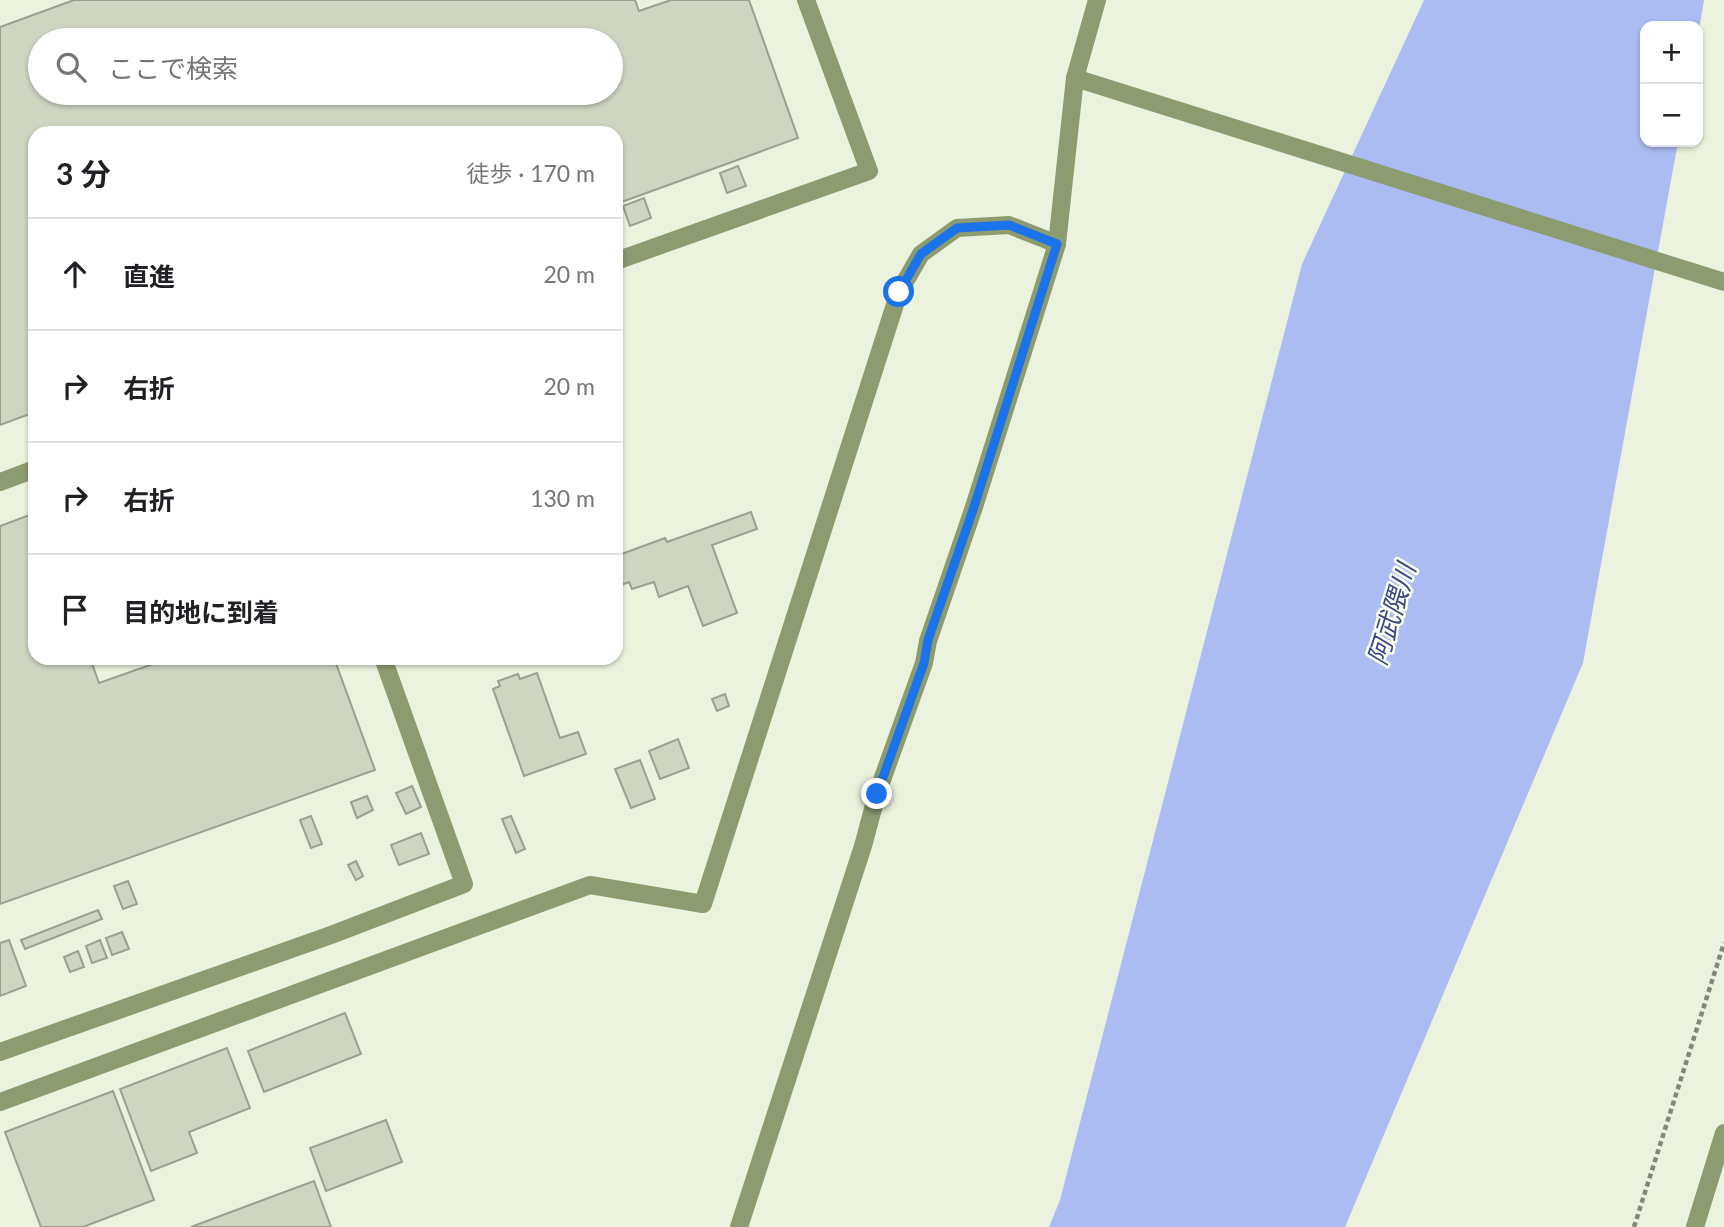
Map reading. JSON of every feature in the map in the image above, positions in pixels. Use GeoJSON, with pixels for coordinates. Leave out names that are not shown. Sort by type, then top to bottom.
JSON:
{"type":"FeatureCollection","features":[{"type":"Feature","properties":{"kind":"street"},"geometry":{"type":"LineString","coordinates":[[623,259],[870,171],[807,0]]}},
{"type":"Feature","properties":{"kind":"street"},"geometry":{"type":"LineString","coordinates":[[739,1227],[863,846],[877,794],[924,663],[928,640],[974,507],[1057,244],[1075,78],[1097,0]]}},
{"type":"Feature","properties":{"kind":"street"},"geometry":{"type":"LineString","coordinates":[[1075,78],[1724,282]]}},
{"type":"Feature","properties":{"kind":"street"},"geometry":{"type":"LineString","coordinates":[[0,1102],[590,886],[703,904],[899,292],[921,254],[957,228],[1009,225],[1057,244]]}},
{"type":"Feature","properties":{"kind":"street"},"geometry":{"type":"LineString","coordinates":[[0,482],[28,472]]}},
{"type":"Feature","properties":{"kind":"street"},"geometry":{"type":"LineString","coordinates":[[0,1052],[331,936],[464,884],[386,665]]}},
{"type":"Feature","properties":{"kind":"street"},"geometry":{"type":"LineString","coordinates":[[1695,1227],[1724,1133]]}},
{"type":"Feature","properties":{"kind":"path"},"geometry":{"type":"LineString","coordinates":[[1634,1227],[1724,943]]}},
{"type":"Feature","properties":{"kind":"water","name":"阿武隈川"},"geometry":{"type":"Polygon","coordinates":[[[1424,0],[1704,0],[1700,21],[1640,21],[1640,147],[1677,147],[1583,663],[1345,1227],[1049,1227],[1060,1200],[1302,264],[1424,0]]]}},
{"type":"Feature","properties":{"kind":"building"},"geometry":{"type":"Polygon","coordinates":[[[74,0],[635,0],[639,11],[671,0],[749,0],[798,138],[623,201],[623,126],[28,126],[28,415],[0,425],[0,27],[74,0]]]}},
{"type":"Feature","properties":{"kind":"building"},"geometry":{"type":"Polygon","coordinates":[[[738,166],[746,186],[727,193],[720,173],[738,166]]]}},
{"type":"Feature","properties":{"kind":"building"},"geometry":{"type":"Polygon","coordinates":[[[644,198],[651,218],[630,226],[623,206],[644,198]]]}},
{"type":"Feature","properties":{"kind":"building"},"geometry":{"type":"Polygon","coordinates":[[[751,512],[757,529],[712,545],[737,613],[703,626],[688,586],[659,597],[654,582],[632,589],[629,582],[623,584],[623,553],[665,538],[667,542],[751,512]]]}},
{"type":"Feature","properties":{"kind":"building"},"geometry":{"type":"Polygon","coordinates":[[[28,516],[28,665],[93,665],[99,683],[150,665],[337,665],[375,770],[0,904],[0,526],[28,516]]]}},
{"type":"Feature","properties":{"kind":"building"},"geometry":{"type":"Polygon","coordinates":[[[537,673],[560,738],[578,732],[586,754],[524,776],[493,689],[500,686],[498,681],[518,674],[520,679],[537,673]]]}},
{"type":"Feature","properties":{"kind":"building"},"geometry":{"type":"Polygon","coordinates":[[[725,694],[729,706],[717,711],[712,699],[725,694]]]}},
{"type":"Feature","properties":{"kind":"building"},"geometry":{"type":"Polygon","coordinates":[[[678,739],[689,768],[660,779],[649,751],[678,739]]]}},
{"type":"Feature","properties":{"kind":"building"},"geometry":{"type":"Polygon","coordinates":[[[640,760],[655,799],[631,808],[615,769],[640,760]]]}},
{"type":"Feature","properties":{"kind":"building"},"geometry":{"type":"Polygon","coordinates":[[[412,786],[421,807],[406,814],[396,793],[412,786]]]}},
{"type":"Feature","properties":{"kind":"building"},"geometry":{"type":"Polygon","coordinates":[[[367,796],[373,810],[357,818],[351,802],[367,796]]]}},
{"type":"Feature","properties":{"kind":"building"},"geometry":{"type":"Polygon","coordinates":[[[311,816],[322,844],[311,848],[300,820],[311,816]]]}},
{"type":"Feature","properties":{"kind":"building"},"geometry":{"type":"Polygon","coordinates":[[[511,816],[525,849],[516,853],[502,819],[511,816]]]}},
{"type":"Feature","properties":{"kind":"building"},"geometry":{"type":"Polygon","coordinates":[[[421,833],[429,854],[399,865],[391,845],[421,833]]]}},
{"type":"Feature","properties":{"kind":"building"},"geometry":{"type":"Polygon","coordinates":[[[356,861],[363,876],[356,880],[348,865],[356,861]]]}},
{"type":"Feature","properties":{"kind":"building"},"geometry":{"type":"Polygon","coordinates":[[[128,881],[137,904],[123,909],[114,886],[128,881]]]}},
{"type":"Feature","properties":{"kind":"building"},"geometry":{"type":"Polygon","coordinates":[[[98,910],[102,919],[25,949],[21,940],[98,910]]]}},
{"type":"Feature","properties":{"kind":"building"},"geometry":{"type":"Polygon","coordinates":[[[122,932],[129,949],[112,955],[106,938],[122,932]]]}},
{"type":"Feature","properties":{"kind":"building"},"geometry":{"type":"Polygon","coordinates":[[[9,940],[26,986],[0,996],[0,943],[9,940]]]}},
{"type":"Feature","properties":{"kind":"building"},"geometry":{"type":"Polygon","coordinates":[[[100,940],[107,958],[92,963],[86,946],[100,940]]]}},
{"type":"Feature","properties":{"kind":"building"},"geometry":{"type":"Polygon","coordinates":[[[78,951],[84,967],[70,972],[64,957],[78,951]]]}},
{"type":"Feature","properties":{"kind":"building"},"geometry":{"type":"Polygon","coordinates":[[[345,1013],[361,1054],[264,1092],[248,1051],[345,1013]]]}},
{"type":"Feature","properties":{"kind":"building"},"geometry":{"type":"Polygon","coordinates":[[[227,1048],[250,1108],[189,1132],[197,1153],[151,1171],[120,1089],[227,1048]]]}},
{"type":"Feature","properties":{"kind":"building"},"geometry":{"type":"Polygon","coordinates":[[[113,1091],[154,1200],[83,1227],[41,1227],[5,1132],[113,1091]]]}},
{"type":"Feature","properties":{"kind":"building"},"geometry":{"type":"Polygon","coordinates":[[[386,1120],[402,1162],[326,1191],[310,1148],[386,1120]]]}},
{"type":"Feature","properties":{"kind":"building"},"geometry":{"type":"Polygon","coordinates":[[[314,1181],[331,1227],[191,1227],[314,1181]]]}},
{"type":"Feature","properties":{"kind":"route"},"geometry":{"type":"LineString","coordinates":[[877,794],[924,663],[928,640],[974,507],[1057,244],[1009,225],[957,228],[921,254],[899,292]]}}]}
